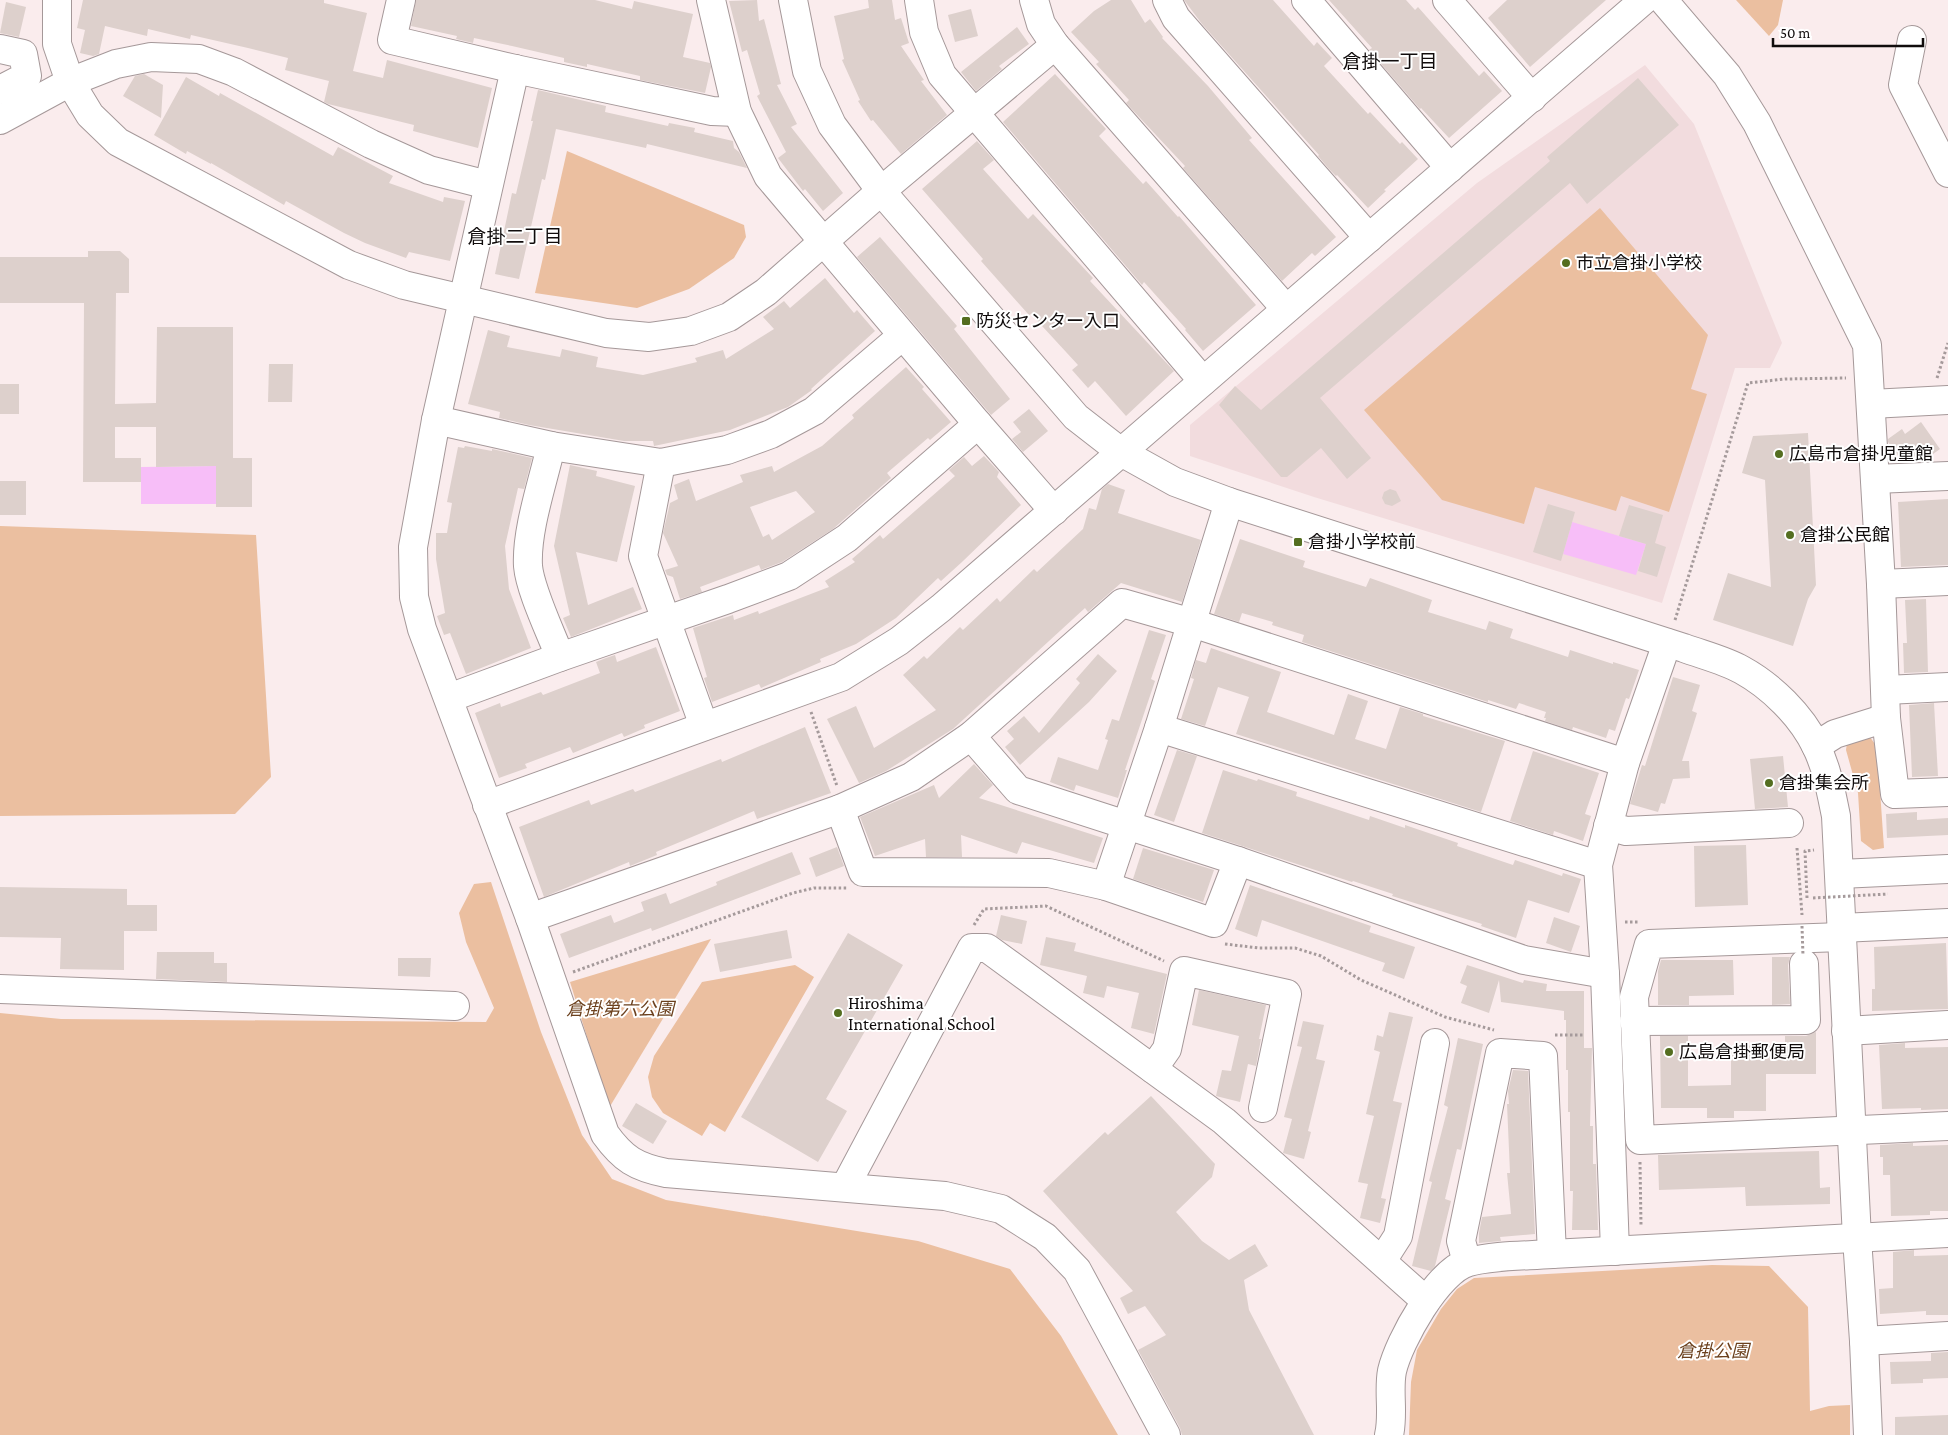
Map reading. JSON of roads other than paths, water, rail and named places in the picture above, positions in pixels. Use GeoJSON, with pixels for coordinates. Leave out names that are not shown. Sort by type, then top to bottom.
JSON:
{"type":"FeatureCollection","features":[{"type":"Feature","properties":{"kind":"street"},"geometry":{"type":"LineString","coordinates":[[56,0],[57,44],[70,82],[90,115],[118,142],[349,265],[404,285],[606,333],[649,337],[691,331],[729,317],[766,292],[881,191],[1055,45]]}},
{"type":"Feature","properties":{"kind":"street"},"geometry":{"type":"LineString","coordinates":[[401,0],[392,40],[515,69],[712,111],[737,112]]}},
{"type":"Feature","properties":{"kind":"street"},"geometry":{"type":"LineString","coordinates":[[711,0],[737,112],[768,176],[902,336],[1054,511]]}},
{"type":"Feature","properties":{"kind":"street"},"geometry":{"type":"LineString","coordinates":[[793,0],[807,71],[832,125],[881,191],[1076,417],[1121,452],[1175,482],[1229,502],[1670,633],[1741,670],[1772,691],[1796,716],[1816,746],[1830,785],[1836,816],[1868,1435]]}},
{"type":"Feature","properties":{"kind":"street"},"geometry":{"type":"LineString","coordinates":[[919,0],[924,32],[942,75],[1203,381]]}},
{"type":"Feature","properties":{"kind":"street"},"geometry":{"type":"LineString","coordinates":[[1034,0],[1041,24],[1055,45],[1286,309]]}},
{"type":"Feature","properties":{"kind":"street"},"geometry":{"type":"LineString","coordinates":[[1167,0],[1176,18],[1369,238]]}},
{"type":"Feature","properties":{"kind":"street"},"geometry":{"type":"LineString","coordinates":[[1306,0],[1450,168]]}},
{"type":"Feature","properties":{"kind":"street"},"geometry":{"type":"LineString","coordinates":[[487,805],[841,677],[899,641],[1054,511],[1644,0]]}},
{"type":"Feature","properties":{"kind":"street"},"geometry":{"type":"LineString","coordinates":[[1663,0],[1727,75],[1758,123],[1867,345],[1881,584],[1886,718],[1895,794],[1948,792]]}},
{"type":"Feature","properties":{"kind":"street"},"geometry":{"type":"LineString","coordinates":[[1461,5],[1532,98]]}},
{"type":"Feature","properties":{"kind":"street"},"geometry":{"type":"LineString","coordinates":[[1912,40],[1903,85],[1948,173]]}},
{"type":"Feature","properties":{"kind":"street"},"geometry":{"type":"LineString","coordinates":[[0,49],[23,54],[27,76],[0,90]]}},
{"type":"Feature","properties":{"kind":"street"},"geometry":{"type":"LineString","coordinates":[[0,120],[70,82],[116,64],[151,56],[198,59],[234,72],[371,144],[429,170],[488,185]]}},
{"type":"Feature","properties":{"kind":"street"},"geometry":{"type":"LineString","coordinates":[[515,69],[436,420],[412,547],[414,597],[422,629],[530,918],[605,1134],[617,1150],[629,1161],[647,1169],[666,1173],[944,1196],[1001,1209],[1045,1237],[1077,1270],[1166,1435]]}},
{"type":"Feature","properties":{"kind":"street"},"geometry":{"type":"LineString","coordinates":[[436,420],[551,446],[661,463],[727,450],[771,434],[814,411],[902,336]]}},
{"type":"Feature","properties":{"kind":"street"},"geometry":{"type":"LineString","coordinates":[[1871,404],[1942,391]]}},
{"type":"Feature","properties":{"kind":"street"},"geometry":{"type":"LineString","coordinates":[[449,698],[788,576],[847,538],[978,424]]}},
{"type":"Feature","properties":{"kind":"street"},"geometry":{"type":"LineString","coordinates":[[551,446],[530,537],[528,568],[536,595],[560,657]]}},
{"type":"Feature","properties":{"kind":"street"},"geometry":{"type":"LineString","coordinates":[[661,463],[642,556],[704,726]]}},
{"type":"Feature","properties":{"kind":"street"},"geometry":{"type":"LineString","coordinates":[[1875,479],[1948,476]]}},
{"type":"Feature","properties":{"kind":"street"},"geometry":{"type":"LineString","coordinates":[[1106,886],[1159,728],[1229,502]]}},
{"type":"Feature","properties":{"kind":"street"},"geometry":{"type":"LineString","coordinates":[[1881,584],[1948,581]]}},
{"type":"Feature","properties":{"kind":"street"},"geometry":{"type":"LineString","coordinates":[[530,918],[842,808],[911,778],[971,736],[1122,603],[1192,623],[1625,763]]}},
{"type":"Feature","properties":{"kind":"street"},"geometry":{"type":"LineString","coordinates":[[1615,1251],[1605,974],[1598,865],[1625,763],[1670,633]]}},
{"type":"Feature","properties":{"kind":"street"},"geometry":{"type":"LineString","coordinates":[[1886,690],[1948,687]]}},
{"type":"Feature","properties":{"kind":"street"},"geometry":{"type":"LineString","coordinates":[[1816,746],[1835,734],[1886,718]]}},
{"type":"Feature","properties":{"kind":"street"},"geometry":{"type":"LineString","coordinates":[[1159,728],[1598,865]]}},
{"type":"Feature","properties":{"kind":"street"},"geometry":{"type":"LineString","coordinates":[[971,736],[1018,790],[1238,861],[1524,960],[1605,974]]}},
{"type":"Feature","properties":{"kind":"street"},"geometry":{"type":"LineString","coordinates":[[842,808],[863,872],[1049,873],[1106,886],[1214,923],[1238,861]]}},
{"type":"Feature","properties":{"kind":"street"},"geometry":{"type":"LineString","coordinates":[[1608,826],[1626,830],[1793,836]]}},
{"type":"Feature","properties":{"kind":"street"},"geometry":{"type":"LineString","coordinates":[[1840,874],[1948,869]]}},
{"type":"Feature","properties":{"kind":"street"},"geometry":{"type":"LineString","coordinates":[[1948,922],[1841,933],[1649,944],[1634,997],[1640,1140],[1948,1126]]}},
{"type":"Feature","properties":{"kind":"street"},"geometry":{"type":"LineString","coordinates":[[845,1187],[972,948],[987,948],[1224,1121],[1426,1301]]}},
{"type":"Feature","properties":{"kind":"street"},"geometry":{"type":"LineString","coordinates":[[1634,1021],[1806,1020],[1804,960]]}},
{"type":"Feature","properties":{"kind":"street"},"geometry":{"type":"LineString","coordinates":[[1153,1069],[1167,1049],[1184,971],[1287,994],[1263,1108]]}},
{"type":"Feature","properties":{"kind":"street"},"geometry":{"type":"LineString","coordinates":[[0,989],[455,1006]]}},
{"type":"Feature","properties":{"kind":"street"},"geometry":{"type":"LineString","coordinates":[[1846,1031],[1948,1025]]}},
{"type":"Feature","properties":{"kind":"street"},"geometry":{"type":"LineString","coordinates":[[1382,1262],[1398,1236],[1435,1043]]}},
{"type":"Feature","properties":{"kind":"street"},"geometry":{"type":"LineString","coordinates":[[1467,1262],[1461,1241],[1500,1053],[1543,1056],[1552,1254]]}},
{"type":"Feature","properties":{"kind":"street"},"geometry":{"type":"LineString","coordinates":[[1389,1435],[1392,1372],[1398,1352],[1426,1301],[1444,1278],[1467,1262],[1552,1254],[1948,1233]]}},
{"type":"Feature","properties":{"kind":"street"},"geometry":{"type":"LineString","coordinates":[[1864,1341],[1948,1336]]}},
{"type":"Feature","properties":{"kind":"place","name":"市立倉掛小学校"},"geometry":{"type":"Point","coordinates":[1566,263]}},
{"type":"Feature","properties":{"kind":"place","name":"防災センター入口"},"geometry":{"type":"Point","coordinates":[966,321]}},
{"type":"Feature","properties":{"kind":"place","name":"広島市倉掛児童館"},"geometry":{"type":"Point","coordinates":[1779,454]}},
{"type":"Feature","properties":{"kind":"place","name":"倉掛公民館"},"geometry":{"type":"Point","coordinates":[1790,535]}},
{"type":"Feature","properties":{"kind":"place","name":"倉掛小学校前"},"geometry":{"type":"Point","coordinates":[1298,542]}},
{"type":"Feature","properties":{"kind":"place","name":"倉掛集会所"},"geometry":{"type":"Point","coordinates":[1769,783]}},
{"type":"Feature","properties":{"kind":"place","name":"Hiroshima International School"},"geometry":{"type":"Point","coordinates":[838,1013]}},
{"type":"Feature","properties":{"kind":"place","name":"広島倉掛郵便局"},"geometry":{"type":"Point","coordinates":[1669,1052]}},
{"type":"Feature","properties":{"kind":"district","name":"倉掛一丁目"},"geometry":{"type":"Point","coordinates":[1390,61]}},
{"type":"Feature","properties":{"kind":"district","name":"倉掛二丁目"},"geometry":{"type":"Point","coordinates":[515,236]}},
{"type":"Feature","properties":{"kind":"park label","name":"倉掛第六公園"},"geometry":{"type":"Point","coordinates":[620,1009]}},
{"type":"Feature","properties":{"kind":"park label","name":"倉掛公園"},"geometry":{"type":"Point","coordinates":[1713,1351]}}]}
